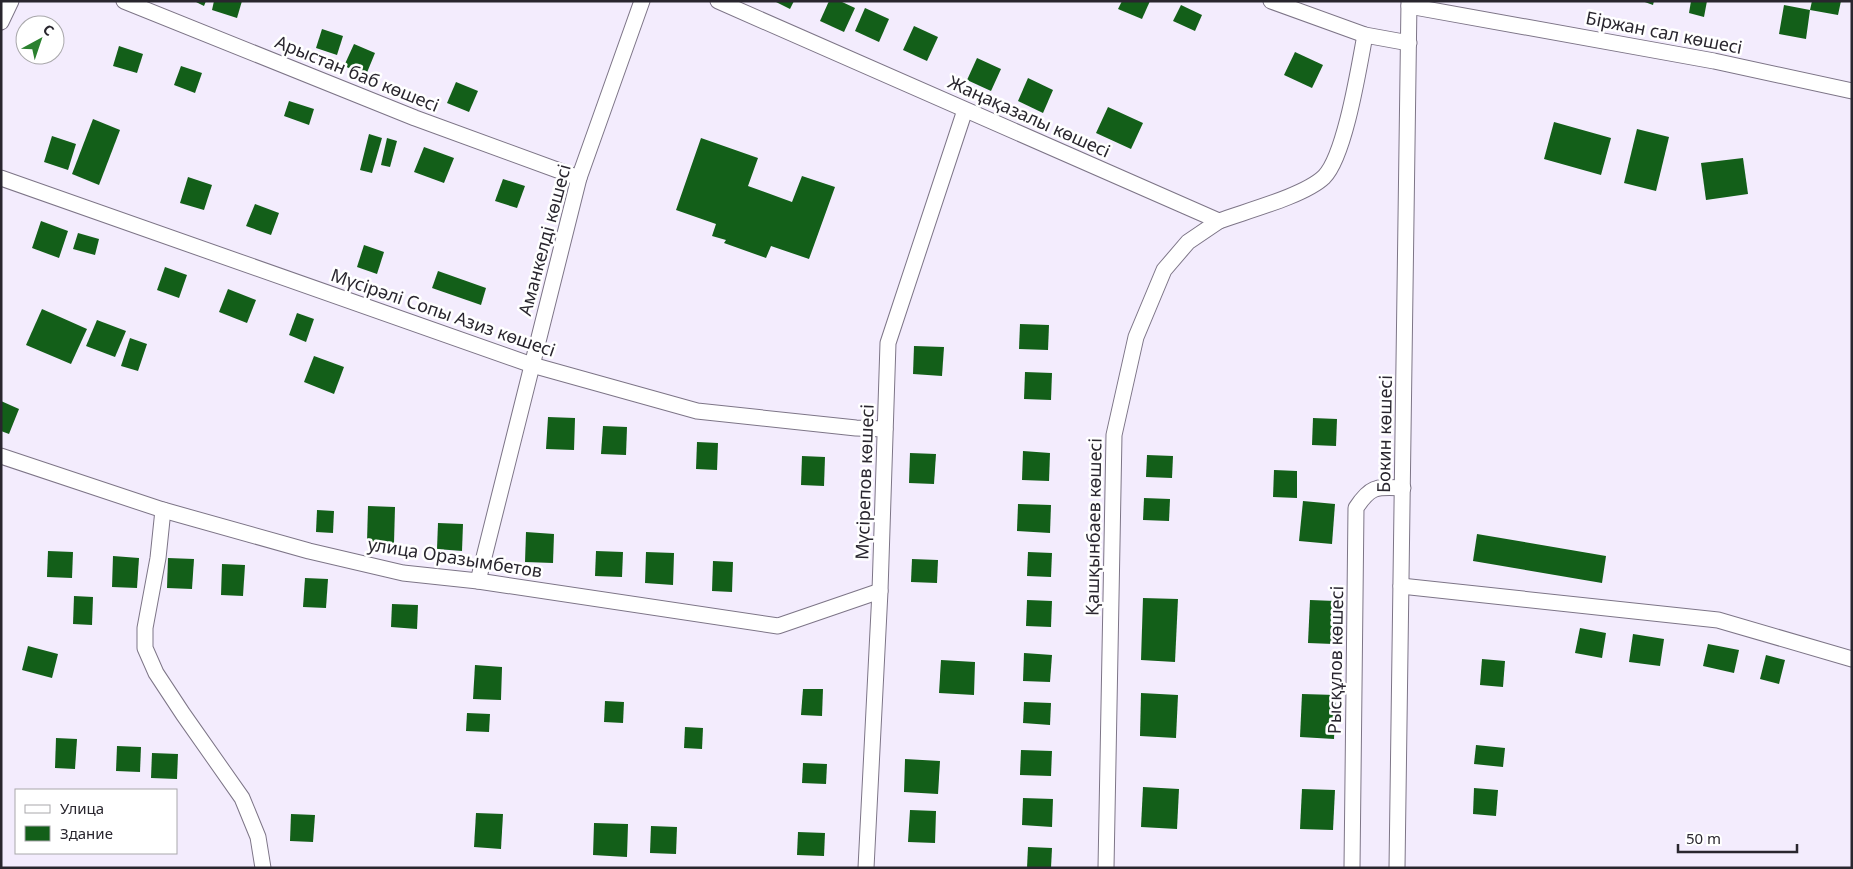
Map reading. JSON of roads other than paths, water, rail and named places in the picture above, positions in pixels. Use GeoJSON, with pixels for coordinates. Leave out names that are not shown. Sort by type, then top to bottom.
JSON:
{"type":"FeatureCollection","features":[{"type":"Feature","properties":{"kind":"street"},"geometry":{"type":"LineString","coordinates":[[1,22],[11,1]]}},
{"type":"Feature","properties":{"kind":"street","name":"Арыстан баб көшесі"},"geometry":{"type":"LineString","coordinates":[[124,1],[415,118],[579,178]]}},
{"type":"Feature","properties":{"kind":"street","name":"Аманкелді көшесі"},"geometry":{"type":"LineString","coordinates":[[478,581],[579,178],[642,1]]}},
{"type":"Feature","properties":{"kind":"street","name":"Жаңақазалы көшесі"},"geometry":{"type":"LineString","coordinates":[[718,1],[1219,220]]}},
{"type":"Feature","properties":{"kind":"street"},"geometry":{"type":"LineString","coordinates":[[1271,1],[1364,35],[1410,42]]}},
{"type":"Feature","properties":{"kind":"street","name":"Бокин көшесі"},"geometry":{"type":"LineString","coordinates":[[1397,868],[1410,42],[1409,4]]}},
{"type":"Feature","properties":{"kind":"street","name":"Біржан сал көшесі"},"geometry":{"type":"LineString","coordinates":[[1409,4],[1714,61],[1852,91]]}},
{"type":"Feature","properties":{"kind":"street"},"geometry":{"type":"LineString","coordinates":[[1219,220],[1308,188],[1325,176],[1337,151],[1354,98],[1364,35]]}},
{"type":"Feature","properties":{"kind":"street","name":"Мүсірепов көшесі"},"geometry":{"type":"LineString","coordinates":[[866,868],[880,591],[888,344],[965,110]]}},
{"type":"Feature","properties":{"kind":"street","name":"Мүсірәлі Сопы Азиз көшесі"},"geometry":{"type":"LineString","coordinates":[[1,178],[532,365],[698,411],[856,428],[885,429]]}},
{"type":"Feature","properties":{"kind":"street","name":"Қашқынбаев көшесі"},"geometry":{"type":"LineString","coordinates":[[1106,868],[1114,434],[1136,337],[1164,270],[1188,242],[1219,220]]}},
{"type":"Feature","properties":{"kind":"street","name":"улица Оразымбетов"},"geometry":{"type":"LineString","coordinates":[[1,456],[163,510],[309,552],[403,573],[478,581],[778,626],[880,591]]}},
{"type":"Feature","properties":{"kind":"street","name":"Рысқұлов көшесі"},"geometry":{"type":"LineString","coordinates":[[1352,868],[1356,508],[1366,492],[1378,487],[1403,488]]}},
{"type":"Feature","properties":{"kind":"street"},"geometry":{"type":"LineString","coordinates":[[163,510],[158,558],[145,628],[146,648],[156,672],[172,698],[242,798],[258,837],[263,868]]}},
{"type":"Feature","properties":{"kind":"street"},"geometry":{"type":"LineString","coordinates":[[1401,586],[1718,620],[1852,659]]}}]}
